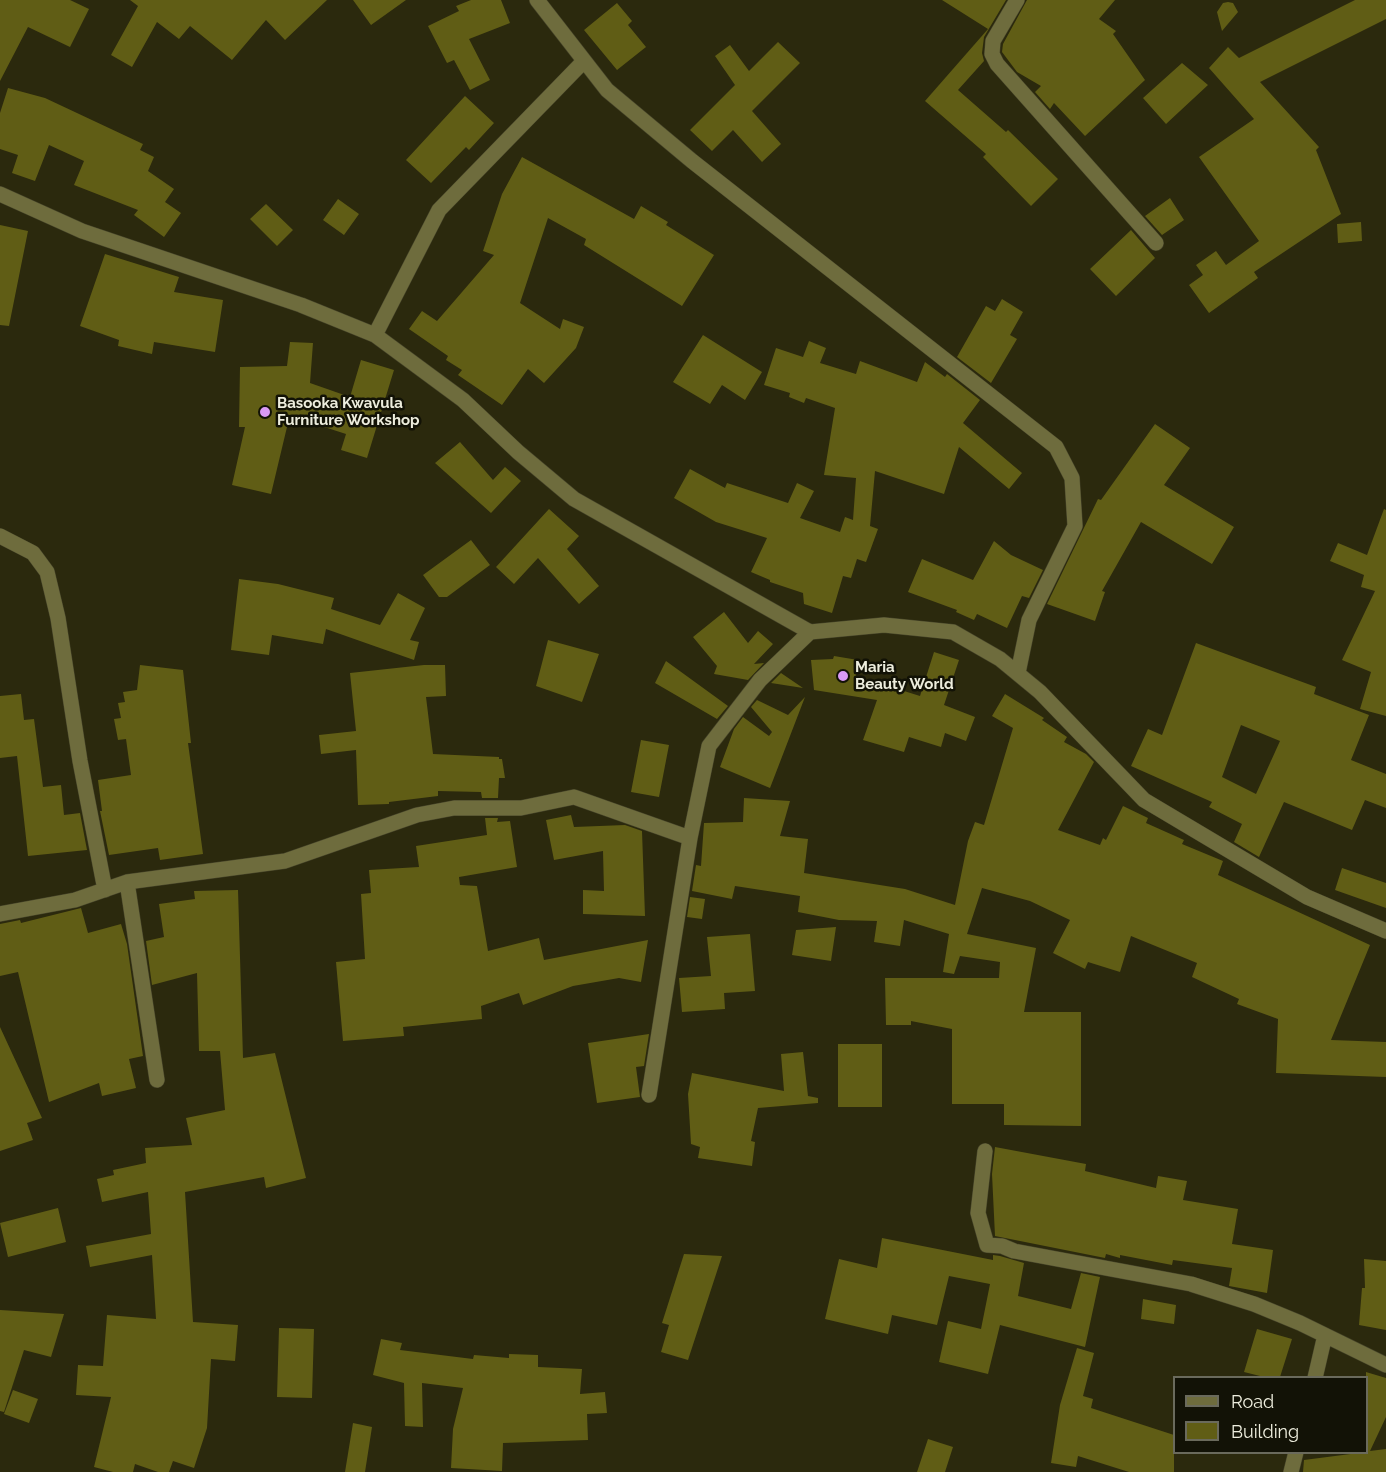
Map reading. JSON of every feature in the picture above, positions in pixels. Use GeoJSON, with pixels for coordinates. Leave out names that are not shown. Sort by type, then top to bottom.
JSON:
{"type":"FeatureCollection","features":[{"type":"Feature","properties":{"kind":"street"},"geometry":{"type":"LineString","coordinates":[[537,0],[553,18],[583,63],[607,90],[692,161],[1056,447],[1072,478],[1075,526],[1029,620],[1018,673]]}},
{"type":"Feature","properties":{"kind":"street"},"geometry":{"type":"LineString","coordinates":[[1017,0],[993,42],[992,54],[997,64],[1156,243]]}},
{"type":"Feature","properties":{"kind":"street"},"geometry":{"type":"LineString","coordinates":[[375,335],[439,210],[583,63]]}},
{"type":"Feature","properties":{"kind":"street"},"geometry":{"type":"LineString","coordinates":[[0,194],[82,231],[301,305],[375,335],[463,400],[518,452],[574,499],[810,632],[884,625],[953,632],[1000,659],[1018,673],[1144,800],[1307,897],[1386,931]]}},
{"type":"Feature","properties":{"kind":"street"},"geometry":{"type":"LineString","coordinates":[[0,536],[33,553],[47,572],[58,618],[80,761],[105,890]]}},
{"type":"Feature","properties":{"kind":"street"},"geometry":{"type":"LineString","coordinates":[[649,1095],[690,838],[709,746],[760,680],[810,632]]}},
{"type":"Feature","properties":{"kind":"street"},"geometry":{"type":"LineString","coordinates":[[0,914],[75,900],[128,882],[285,861],[417,815],[454,808],[521,808],[573,797],[690,838]]}},
{"type":"Feature","properties":{"kind":"street"},"geometry":{"type":"LineString","coordinates":[[128,882],[157,1080]]}},
{"type":"Feature","properties":{"kind":"street"},"geometry":{"type":"LineString","coordinates":[[985,1151],[978,1213],[981,1232],[987,1245],[1002,1246],[1014,1251],[1191,1284],[1254,1304],[1386,1365]]}},
{"type":"Feature","properties":{"kind":"street"},"geometry":{"type":"LineString","coordinates":[[1315,1376],[1325,1335]]}},
{"type":"Feature","properties":{"kind":"street"},"geometry":{"type":"LineString","coordinates":[[1291,1472],[1296,1454]]}},
{"type":"Feature","properties":{"kind":"building"},"geometry":{"type":"Polygon","coordinates":[[[0,0],[70,0],[89,9],[70,47],[28,27],[0,81],[0,0]]]}},
{"type":"Feature","properties":{"kind":"building"},"geometry":{"type":"Polygon","coordinates":[[[130,0],[327,0],[285,40],[266,20],[232,60],[190,26],[179,39],[157,22],[132,67],[111,55],[138,6],[130,0]]]}},
{"type":"Feature","properties":{"kind":"building"},"geometry":{"type":"Polygon","coordinates":[[[353,0],[406,0],[371,25],[353,0]]]}},
{"type":"Feature","properties":{"kind":"building"},"geometry":{"type":"Polygon","coordinates":[[[471,0],[501,0],[510,23],[469,39],[490,80],[470,90],[454,60],[447,63],[428,26],[459,11],[456,6],[471,0]]]}},
{"type":"Feature","properties":{"kind":"building"},"geometry":{"type":"Polygon","coordinates":[[[942,0],[1006,0],[984,37],[982,53],[984,61],[958,90],[1006,132],[1008,130],[1058,179],[1031,206],[983,157],[986,154],[925,101],[988,29],[942,0]]]}},
{"type":"Feature","properties":{"kind":"building"},"geometry":{"type":"Polygon","coordinates":[[[1027,0],[1115,0],[1099,19],[1116,31],[1113,34],[1145,80],[1085,136],[1054,103],[1050,109],[1035,92],[1041,86],[1017,72],[1002,52],[1003,44],[1027,0]]]}},
{"type":"Feature","properties":{"kind":"building"},"geometry":{"type":"Polygon","coordinates":[[[1355,0],[1386,0],[1386,19],[1260,82],[1319,147],[1316,150],[1341,214],[1254,272],[1258,278],[1209,313],[1189,285],[1203,275],[1196,265],[1216,251],[1226,265],[1259,241],[1199,157],[1254,119],[1209,68],[1228,47],[1239,58],[1355,0]]]}},
{"type":"Feature","properties":{"kind":"building"},"geometry":{"type":"Polygon","coordinates":[[[617,3],[632,21],[628,25],[646,47],[617,70],[584,30],[617,3]]]}},
{"type":"Feature","properties":{"kind":"building"},"geometry":{"type":"Polygon","coordinates":[[[1223,3],[1233,3],[1238,12],[1222,31],[1217,12],[1223,3]]]}},
{"type":"Feature","properties":{"kind":"building"},"geometry":{"type":"Polygon","coordinates":[[[778,42],[800,63],[752,111],[781,144],[762,162],[733,130],[712,151],[690,130],[735,85],[715,56],[730,45],[749,71],[778,42]]]}},
{"type":"Feature","properties":{"kind":"building"},"geometry":{"type":"Polygon","coordinates":[[[1182,63],[1208,85],[1166,124],[1143,98],[1182,63]]]}},
{"type":"Feature","properties":{"kind":"building"},"geometry":{"type":"Polygon","coordinates":[[[8,88],[45,98],[143,144],[140,150],[154,157],[148,171],[174,189],[165,202],[181,213],[164,237],[134,215],[138,210],[74,185],[84,161],[49,145],[35,181],[12,173],[18,155],[0,149],[0,113],[8,88]]]}},
{"type":"Feature","properties":{"kind":"building"},"geometry":{"type":"Polygon","coordinates":[[[465,96],[494,123],[469,150],[466,147],[431,183],[406,160],[465,96]]]}},
{"type":"Feature","properties":{"kind":"building"},"geometry":{"type":"Polygon","coordinates":[[[522,157],[634,219],[641,206],[668,222],[666,225],[714,255],[682,306],[584,245],[586,239],[548,218],[520,303],[560,329],[563,319],[584,327],[576,348],[544,383],[528,369],[502,405],[458,375],[462,370],[446,360],[448,356],[409,329],[422,311],[437,321],[494,255],[483,251],[502,194],[522,157]]]}},
{"type":"Feature","properties":{"kind":"building"},"geometry":{"type":"Polygon","coordinates":[[[1170,198],[1184,220],[1162,235],[1145,216],[1170,198]]]}},
{"type":"Feature","properties":{"kind":"building"},"geometry":{"type":"Polygon","coordinates":[[[338,199],[359,214],[344,235],[323,220],[338,199]]]}},
{"type":"Feature","properties":{"kind":"building"},"geometry":{"type":"Polygon","coordinates":[[[266,204],[293,230],[277,246],[250,219],[266,204]]]}},
{"type":"Feature","properties":{"kind":"building"},"geometry":{"type":"Polygon","coordinates":[[[1361,222],[1362,241],[1338,243],[1337,224],[1361,222]]]}},
{"type":"Feature","properties":{"kind":"building"},"geometry":{"type":"Polygon","coordinates":[[[0,225],[28,231],[9,326],[0,325],[0,225]]]}},
{"type":"Feature","properties":{"kind":"building"},"geometry":{"type":"Polygon","coordinates":[[[1131,230],[1155,258],[1116,296],[1090,269],[1131,230]]]}},
{"type":"Feature","properties":{"kind":"building"},"geometry":{"type":"Polygon","coordinates":[[[105,254],[179,277],[174,292],[223,300],[215,352],[154,342],[152,354],[118,346],[119,340],[80,326],[105,254]]]}},
{"type":"Feature","properties":{"kind":"building"},"geometry":{"type":"Polygon","coordinates":[[[1002,299],[1023,312],[1010,335],[1017,339],[991,383],[957,357],[986,306],[995,311],[1002,299]]]}},
{"type":"Feature","properties":{"kind":"building"},"geometry":{"type":"Polygon","coordinates":[[[703,335],[762,372],[745,400],[722,385],[710,404],[673,382],[703,335]]]}},
{"type":"Feature","properties":{"kind":"building"},"geometry":{"type":"Polygon","coordinates":[[[809,341],[826,348],[820,363],[856,374],[860,361],[917,382],[925,362],[945,377],[947,374],[980,400],[963,423],[1022,473],[1009,489],[959,447],[944,494],[875,471],[870,526],[878,529],[866,562],[857,559],[851,578],[843,576],[832,613],[804,604],[803,593],[770,582],[751,572],[767,538],[716,522],[674,498],[690,469],[725,488],[727,483],[788,503],[797,483],[814,491],[800,518],[840,532],[845,517],[853,520],[856,478],[824,475],[835,408],[806,398],[804,403],[789,397],[790,393],[764,385],[776,348],[803,357],[809,341]]]}},
{"type":"Feature","properties":{"kind":"building"},"geometry":{"type":"Polygon","coordinates":[[[290,342],[313,343],[310,383],[350,397],[361,360],[394,370],[367,458],[341,450],[346,434],[290,416],[290,427],[287,427],[271,494],[232,485],[245,427],[239,427],[240,367],[287,366],[290,342]]]}},
{"type":"Feature","properties":{"kind":"building"},"geometry":{"type":"Polygon","coordinates":[[[1155,424],[1190,448],[1164,485],[1234,527],[1212,564],[1141,522],[1102,591],[1105,592],[1095,621],[1047,604],[1098,499],[1101,500],[1155,424]]]}},
{"type":"Feature","properties":{"kind":"building"},"geometry":{"type":"Polygon","coordinates":[[[460,442],[493,480],[505,467],[521,481],[491,513],[435,463],[460,442]]]}},
{"type":"Feature","properties":{"kind":"building"},"geometry":{"type":"Polygon","coordinates":[[[549,509],[579,536],[567,549],[599,586],[579,604],[538,558],[514,584],[496,567],[549,509]]]}},
{"type":"Feature","properties":{"kind":"building"},"geometry":{"type":"Polygon","coordinates":[[[1384,509],[1386,510],[1386,716],[1360,709],[1371,672],[1342,660],[1375,591],[1361,587],[1364,575],[1330,561],[1338,543],[1367,555],[1384,509]]]}},
{"type":"Feature","properties":{"kind":"building"},"geometry":{"type":"Polygon","coordinates":[[[471,540],[490,565],[447,597],[439,597],[423,575],[471,540]]]}},
{"type":"Feature","properties":{"kind":"building"},"geometry":{"type":"Polygon","coordinates":[[[994,541],[1011,555],[1043,570],[1029,598],[1022,596],[1007,628],[977,614],[974,620],[956,612],[957,610],[908,592],[922,559],[973,580],[994,541]]]}},
{"type":"Feature","properties":{"kind":"building"},"geometry":{"type":"Polygon","coordinates":[[[239,579],[278,584],[334,598],[331,609],[380,625],[398,593],[425,608],[410,640],[419,642],[414,660],[326,629],[323,644],[272,635],[269,655],[231,650],[239,579]]]}},
{"type":"Feature","properties":{"kind":"building"},"geometry":{"type":"Polygon","coordinates":[[[724,612],[748,643],[758,631],[773,644],[754,664],[764,663],[748,680],[714,674],[717,666],[693,637],[724,612]]]}},
{"type":"Feature","properties":{"kind":"building"},"geometry":{"type":"Polygon","coordinates":[[[548,640],[599,654],[582,702],[536,686],[548,640]]]}},
{"type":"Feature","properties":{"kind":"building"},"geometry":{"type":"Polygon","coordinates":[[[1196,643],[1316,687],[1314,694],[1369,715],[1351,760],[1386,774],[1386,808],[1365,800],[1352,830],[1284,802],[1259,857],[1234,842],[1242,824],[1209,807],[1212,802],[1131,766],[1148,729],[1162,735],[1196,643]],[[1241,725],[1222,777],[1256,794],[1280,741],[1241,725]]]}},
{"type":"Feature","properties":{"kind":"building"},"geometry":{"type":"Polygon","coordinates":[[[934,652],[959,660],[944,705],[975,717],[966,741],[945,733],[941,747],[909,737],[904,752],[863,740],[877,700],[814,690],[811,660],[833,659],[834,656],[858,660],[856,676],[920,696],[934,652]]]}},
{"type":"Feature","properties":{"kind":"building"},"geometry":{"type":"Polygon","coordinates":[[[666,661],[728,706],[717,719],[655,683],[666,661]]]}},
{"type":"Feature","properties":{"kind":"building"},"geometry":{"type":"Polygon","coordinates":[[[140,665],[183,670],[191,743],[188,743],[203,854],[160,860],[158,848],[109,855],[100,811],[102,811],[98,780],[131,775],[126,739],[118,740],[114,719],[121,718],[118,703],[125,702],[123,692],[137,690],[140,665]]]}},
{"type":"Feature","properties":{"kind":"building"},"geometry":{"type":"Polygon","coordinates":[[[445,665],[446,696],[426,697],[433,754],[502,759],[505,778],[499,778],[498,798],[482,798],[481,792],[438,791],[438,796],[389,802],[389,804],[358,805],[356,750],[321,754],[319,735],[356,731],[350,673],[445,665]]]}},
{"type":"Feature","properties":{"kind":"building"},"geometry":{"type":"Polygon","coordinates":[[[781,673],[803,688],[771,683],[781,673]]]}},
{"type":"Feature","properties":{"kind":"building"},"geometry":{"type":"Polygon","coordinates":[[[21,694],[24,720],[34,719],[43,787],[61,785],[64,815],[80,813],[87,850],[28,856],[17,756],[0,758],[0,696],[21,694]]]}},
{"type":"Feature","properties":{"kind":"building"},"geometry":{"type":"Polygon","coordinates":[[[1005,694],[1044,718],[1042,720],[1067,737],[1064,742],[1086,754],[1094,762],[1058,830],[1100,845],[1103,838],[1106,840],[1123,806],[1148,818],[1146,823],[1184,840],[1182,844],[1223,861],[1218,875],[1370,945],[1331,1040],[1386,1042],[1386,1077],[1276,1073],[1278,1019],[1237,1004],[1239,999],[1192,977],[1197,963],[1131,936],[1120,972],[1088,962],[1085,969],[1053,953],[1070,920],[1030,901],[982,888],[967,934],[1036,948],[1024,1012],[1081,1012],[1081,1126],[1004,1125],[1004,1104],[952,1104],[952,1029],[911,1021],[911,1025],[886,1025],[885,978],[999,978],[1000,962],[960,956],[954,974],[943,972],[949,934],[904,920],[900,946],[874,942],[877,921],[839,920],[798,912],[800,896],[735,886],[732,899],[692,891],[696,865],[701,866],[704,823],[743,822],[744,798],[790,801],[780,836],[808,839],[804,873],[905,889],[955,905],[968,841],[975,822],[984,825],[1013,728],[992,716],[1005,694]]]}},
{"type":"Feature","properties":{"kind":"building"},"geometry":{"type":"Polygon","coordinates":[[[805,697],[770,788],[720,767],[734,729],[743,717],[769,736],[772,732],[751,707],[757,700],[788,715],[805,697]]]}},
{"type":"Feature","properties":{"kind":"building"},"geometry":{"type":"Polygon","coordinates":[[[641,740],[669,745],[659,797],[631,792],[641,740]]]}},
{"type":"Feature","properties":{"kind":"building"},"geometry":{"type":"Polygon","coordinates":[[[571,815],[574,827],[625,825],[642,831],[645,916],[583,914],[583,890],[604,891],[603,851],[554,860],[546,820],[571,815]]]}},
{"type":"Feature","properties":{"kind":"building"},"geometry":{"type":"Polygon","coordinates":[[[485,818],[498,818],[497,822],[510,821],[517,867],[459,877],[460,885],[477,886],[488,951],[539,938],[544,960],[648,940],[641,982],[619,978],[573,986],[523,1005],[519,993],[481,1006],[482,1019],[403,1027],[404,1036],[343,1041],[336,962],[365,959],[361,894],[371,893],[369,870],[419,867],[416,846],[487,835],[485,818]]]}},
{"type":"Feature","properties":{"kind":"building"},"geometry":{"type":"Polygon","coordinates":[[[1342,868],[1386,883],[1386,908],[1335,890],[1342,868]]]}},
{"type":"Feature","properties":{"kind":"building"},"geometry":{"type":"Polygon","coordinates":[[[238,890],[243,1058],[275,1053],[306,1178],[266,1188],[264,1177],[185,1192],[193,1322],[238,1325],[235,1361],[211,1359],[207,1428],[194,1468],[173,1461],[169,1472],[158,1472],[135,1464],[133,1472],[113,1472],[94,1467],[111,1397],[76,1395],[78,1365],[103,1366],[107,1315],[156,1319],[152,1255],[90,1267],[86,1246],[151,1234],[148,1192],[102,1202],[97,1179],[114,1175],[113,1170],[146,1163],[145,1148],[192,1145],[186,1118],[225,1110],[220,1051],[199,1051],[197,973],[152,985],[146,941],[164,937],[159,904],[195,899],[194,891],[238,890]]]}},
{"type":"Feature","properties":{"kind":"building"},"geometry":{"type":"Polygon","coordinates":[[[690,897],[705,899],[702,919],[687,917],[690,897]]]}},
{"type":"Feature","properties":{"kind":"building"},"geometry":{"type":"Polygon","coordinates":[[[81,908],[88,933],[121,924],[127,944],[143,1056],[129,1059],[136,1088],[102,1096],[99,1083],[49,1102],[18,972],[0,976],[0,924],[20,920],[21,923],[81,908]]]}},
{"type":"Feature","properties":{"kind":"building"},"geometry":{"type":"Polygon","coordinates":[[[836,927],[831,961],[792,955],[796,930],[836,927]]]}},
{"type":"Feature","properties":{"kind":"building"},"geometry":{"type":"Polygon","coordinates":[[[750,934],[755,991],[724,993],[725,1009],[682,1012],[679,978],[711,976],[707,937],[750,934]]]}},
{"type":"Feature","properties":{"kind":"building"},"geometry":{"type":"Polygon","coordinates":[[[0,1027],[42,1118],[27,1123],[33,1140],[0,1151],[0,1027]]]}},
{"type":"Feature","properties":{"kind":"building"},"geometry":{"type":"Polygon","coordinates":[[[649,1034],[644,1066],[636,1067],[640,1097],[597,1103],[588,1043],[649,1034]]]}},
{"type":"Feature","properties":{"kind":"building"},"geometry":{"type":"Polygon","coordinates":[[[838,1044],[882,1044],[882,1107],[838,1107],[838,1044]]]}},
{"type":"Feature","properties":{"kind":"building"},"geometry":{"type":"Polygon","coordinates":[[[803,1052],[808,1096],[818,1098],[818,1103],[758,1108],[751,1141],[755,1142],[752,1166],[698,1158],[700,1147],[691,1144],[688,1094],[692,1073],[784,1091],[781,1054],[803,1052]]]}},
{"type":"Feature","properties":{"kind":"building"},"geometry":{"type":"Polygon","coordinates":[[[995,1147],[1086,1164],[1085,1171],[1156,1188],[1158,1176],[1187,1181],[1183,1200],[1238,1209],[1232,1244],[1273,1250],[1267,1293],[1229,1286],[1232,1268],[1173,1260],[1172,1265],[1120,1255],[1120,1258],[1106,1254],[1105,1258],[995,1236],[992,1174],[995,1147]]]}},
{"type":"Feature","properties":{"kind":"building"},"geometry":{"type":"Polygon","coordinates":[[[58,1208],[66,1242],[8,1257],[0,1223],[58,1208]]]}},
{"type":"Feature","properties":{"kind":"building"},"geometry":{"type":"Polygon","coordinates":[[[882,1238],[993,1260],[993,1255],[1000,1256],[1024,1263],[1018,1296],[1071,1309],[1081,1273],[1100,1277],[1085,1347],[1000,1325],[988,1374],[939,1362],[948,1321],[981,1329],[990,1284],[949,1276],[937,1325],[892,1315],[888,1334],[825,1319],[839,1259],[877,1268],[882,1238]]]}},
{"type":"Feature","properties":{"kind":"building"},"geometry":{"type":"Polygon","coordinates":[[[684,1254],[722,1256],[688,1360],[661,1352],[669,1325],[662,1323],[684,1254]]]}},
{"type":"Feature","properties":{"kind":"building"},"geometry":{"type":"Polygon","coordinates":[[[1364,1259],[1386,1261],[1386,1330],[1359,1325],[1362,1288],[1365,1288],[1364,1259]]]}},
{"type":"Feature","properties":{"kind":"building"},"geometry":{"type":"Polygon","coordinates":[[[1143,1299],[1176,1305],[1174,1324],[1141,1319],[1143,1299]]]}},
{"type":"Feature","properties":{"kind":"building"},"geometry":{"type":"Polygon","coordinates":[[[0,1310],[64,1314],[51,1357],[24,1350],[4,1412],[0,1411],[0,1310]]]}},
{"type":"Feature","properties":{"kind":"building"},"geometry":{"type":"Polygon","coordinates":[[[279,1328],[314,1329],[312,1398],[277,1397],[279,1328]]]}},
{"type":"Feature","properties":{"kind":"building"},"geometry":{"type":"Polygon","coordinates":[[[1257,1329],[1292,1339],[1280,1376],[1260,1376],[1244,1372],[1257,1329]]]}},
{"type":"Feature","properties":{"kind":"building"},"geometry":{"type":"Polygon","coordinates":[[[381,1339],[402,1343],[400,1350],[473,1359],[474,1355],[509,1358],[509,1354],[538,1355],[538,1367],[582,1369],[580,1394],[605,1392],[607,1413],[587,1414],[588,1440],[503,1443],[502,1471],[451,1468],[453,1429],[463,1388],[422,1383],[423,1427],[405,1426],[404,1383],[373,1375],[381,1339]]]}},
{"type":"Feature","properties":{"kind":"building"},"geometry":{"type":"Polygon","coordinates":[[[1077,1348],[1094,1353],[1083,1396],[1093,1399],[1091,1408],[1173,1435],[1174,1472],[1129,1472],[1078,1456],[1076,1467],[1051,1463],[1060,1405],[1077,1348]]]}},
{"type":"Feature","properties":{"kind":"building"},"geometry":{"type":"Polygon","coordinates":[[[1366,1372],[1386,1378],[1386,1417],[1370,1451],[1386,1449],[1386,1472],[1303,1472],[1304,1460],[1368,1454],[1368,1376],[1366,1372]]]}},
{"type":"Feature","properties":{"kind":"building"},"geometry":{"type":"Polygon","coordinates":[[[13,1390],[38,1399],[29,1423],[4,1414],[13,1390]]]}},
{"type":"Feature","properties":{"kind":"building"},"geometry":{"type":"Polygon","coordinates":[[[353,1423],[372,1427],[365,1472],[345,1472],[353,1423]]]}},
{"type":"Feature","properties":{"kind":"building"},"geometry":{"type":"Polygon","coordinates":[[[928,1439],[953,1447],[945,1472],[917,1472],[928,1439]]]}},
{"type":"Feature","properties":{"kind":"place","name":"Basooka Kwavula Furniture Workshop"},"geometry":{"type":"Point","coordinates":[265,412]}},
{"type":"Feature","properties":{"kind":"place","name":"Maria Beauty World"},"geometry":{"type":"Point","coordinates":[843,676]}}]}
